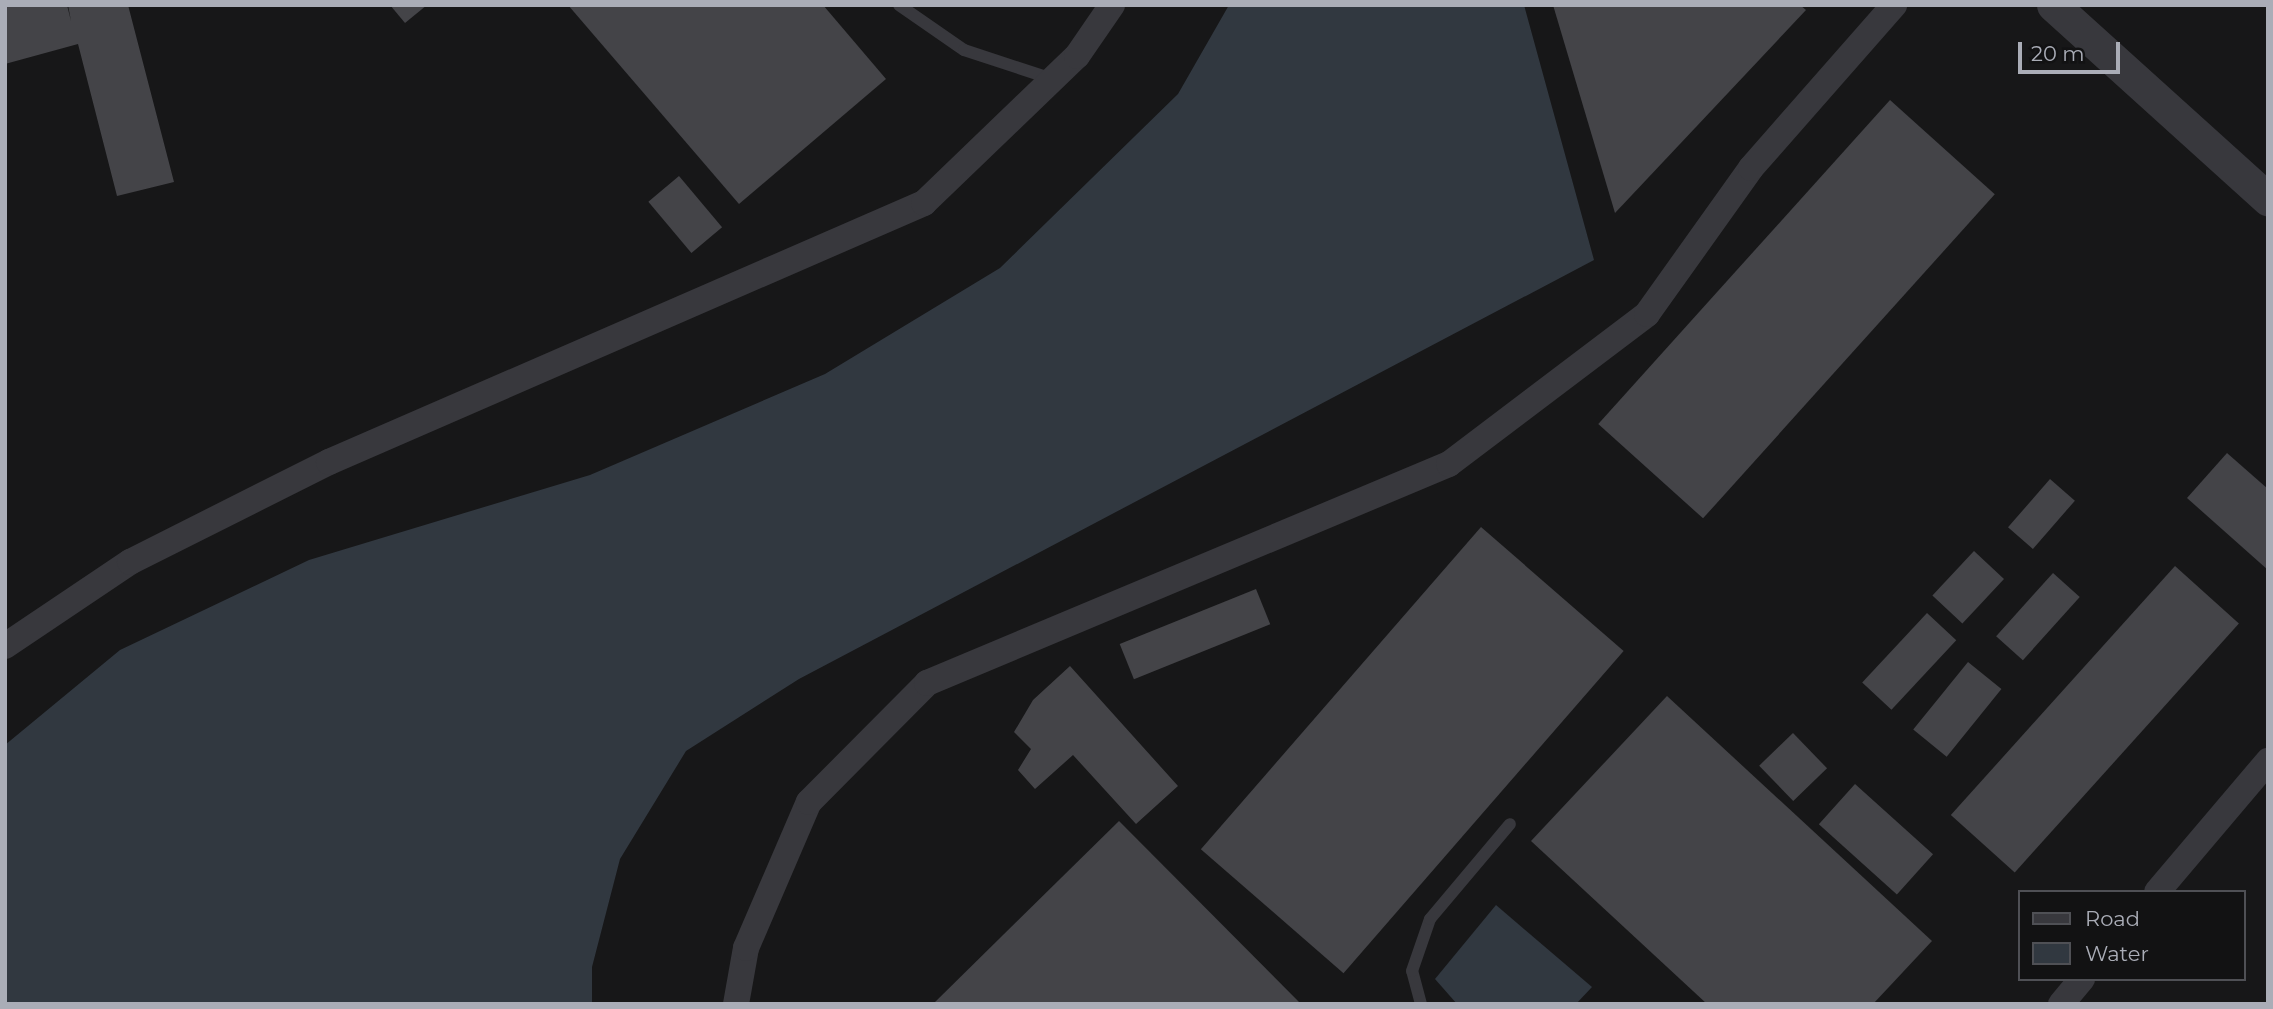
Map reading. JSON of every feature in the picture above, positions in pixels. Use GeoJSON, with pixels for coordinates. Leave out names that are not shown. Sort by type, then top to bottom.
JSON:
{"type":"FeatureCollection","features":[{"type":"Feature","properties":{"kind":"street"},"geometry":{"type":"LineString","coordinates":[[5,646],[130,562],[329,462],[924,203],[1052,79],[1112,5]]}},
{"type":"Feature","properties":{"kind":"street"},"geometry":{"type":"LineString","coordinates":[[736,1004],[746,948],[809,802],[927,683],[1449,464],[1647,314],[1751,168],[1894,5]]}},
{"type":"Feature","properties":{"kind":"street"},"geometry":{"type":"LineString","coordinates":[[2053,5],[2268,199]]}},
{"type":"Feature","properties":{"kind":"street"},"geometry":{"type":"LineString","coordinates":[[2159,890],[2268,761]]}},
{"type":"Feature","properties":{"kind":"street"},"geometry":{"type":"LineString","coordinates":[[2062,1004],[2080,981]]}},
{"type":"Feature","properties":{"kind":"lane"},"geometry":{"type":"LineString","coordinates":[[899,5],[964,50],[1052,79]]}},
{"type":"Feature","properties":{"kind":"lane"},"geometry":{"type":"LineString","coordinates":[[1421,1004],[1412,971],[1430,919],[1510,824]]}},
{"type":"Feature","properties":{"kind":"water"},"geometry":{"type":"Polygon","coordinates":[[[1229,5],[1524,5],[1594,260],[799,679],[686,751],[620,859],[592,967],[592,1004],[5,1004],[5,745],[120,650],[309,560],[590,475],[825,374],[1000,268],[1178,94],[1229,5]]]}},
{"type":"Feature","properties":{"kind":"water"},"geometry":{"type":"Polygon","coordinates":[[[1496,905],[1592,987],[1576,1004],[1457,1004],[1435,979],[1496,905]]]}},
{"type":"Feature","properties":{"kind":"building"},"geometry":{"type":"Polygon","coordinates":[[[5,5],[67,5],[71,21],[68,5],[128,5],[174,182],[117,196],[78,44],[5,64],[5,5]]]}},
{"type":"Feature","properties":{"kind":"building"},"geometry":{"type":"Polygon","coordinates":[[[390,5],[427,5],[405,23],[390,5]]]}},
{"type":"Feature","properties":{"kind":"building"},"geometry":{"type":"Polygon","coordinates":[[[568,5],[823,5],[886,79],[739,204],[568,5]]]}},
{"type":"Feature","properties":{"kind":"building"},"geometry":{"type":"Polygon","coordinates":[[[1553,5],[1800,5],[1806,10],[1615,213],[1553,5]]]}},
{"type":"Feature","properties":{"kind":"building"},"geometry":{"type":"Polygon","coordinates":[[[1890,100],[1995,194],[1703,518],[1598,424],[1890,100]]]}},
{"type":"Feature","properties":{"kind":"building"},"geometry":{"type":"Polygon","coordinates":[[[679,176],[722,227],[691,253],[648,202],[679,176]]]}},
{"type":"Feature","properties":{"kind":"building"},"geometry":{"type":"Polygon","coordinates":[[[2227,453],[2268,489],[2268,570],[2187,498],[2227,453]]]}},
{"type":"Feature","properties":{"kind":"building"},"geometry":{"type":"Polygon","coordinates":[[[2050,479],[2075,501],[2033,549],[2008,527],[2050,479]]]}},
{"type":"Feature","properties":{"kind":"building"},"geometry":{"type":"Polygon","coordinates":[[[1481,527],[1624,651],[1344,973],[1201,849],[1481,527]]]}},
{"type":"Feature","properties":{"kind":"building"},"geometry":{"type":"Polygon","coordinates":[[[1974,551],[2004,579],[1962,624],[1932,596],[1974,551]]]}},
{"type":"Feature","properties":{"kind":"building"},"geometry":{"type":"Polygon","coordinates":[[[2175,566],[2239,624],[2015,872],[1951,815],[2175,566]]]}},
{"type":"Feature","properties":{"kind":"building"},"geometry":{"type":"Polygon","coordinates":[[[2053,573],[2080,597],[2023,660],[1996,636],[2053,573]]]}},
{"type":"Feature","properties":{"kind":"building"},"geometry":{"type":"Polygon","coordinates":[[[1256,589],[1270,624],[1134,679],[1120,644],[1256,589]]]}},
{"type":"Feature","properties":{"kind":"building"},"geometry":{"type":"Polygon","coordinates":[[[1927,613],[1956,640],[1891,710],[1862,682],[1927,613]]]}},
{"type":"Feature","properties":{"kind":"building"},"geometry":{"type":"Polygon","coordinates":[[[1968,662],[2001,689],[1947,757],[1913,730],[1968,662]]]}},
{"type":"Feature","properties":{"kind":"building"},"geometry":{"type":"Polygon","coordinates":[[[1070,666],[1178,786],[1136,824],[1073,755],[1035,789],[1018,770],[1031,749],[1014,732],[1033,700],[1070,666]]]}},
{"type":"Feature","properties":{"kind":"building"},"geometry":{"type":"Polygon","coordinates":[[[1667,696],[1932,941],[1873,1004],[1707,1004],[1531,841],[1667,696]]]}},
{"type":"Feature","properties":{"kind":"building"},"geometry":{"type":"Polygon","coordinates":[[[1793,733],[1827,768],[1793,801],[1759,766],[1793,733]]]}},
{"type":"Feature","properties":{"kind":"building"},"geometry":{"type":"Polygon","coordinates":[[[1855,784],[1933,854],[1897,894],[1819,824],[1855,784]]]}},
{"type":"Feature","properties":{"kind":"building"},"geometry":{"type":"Polygon","coordinates":[[[1119,821],[1301,1004],[933,1004],[1119,821]]]}}]}
